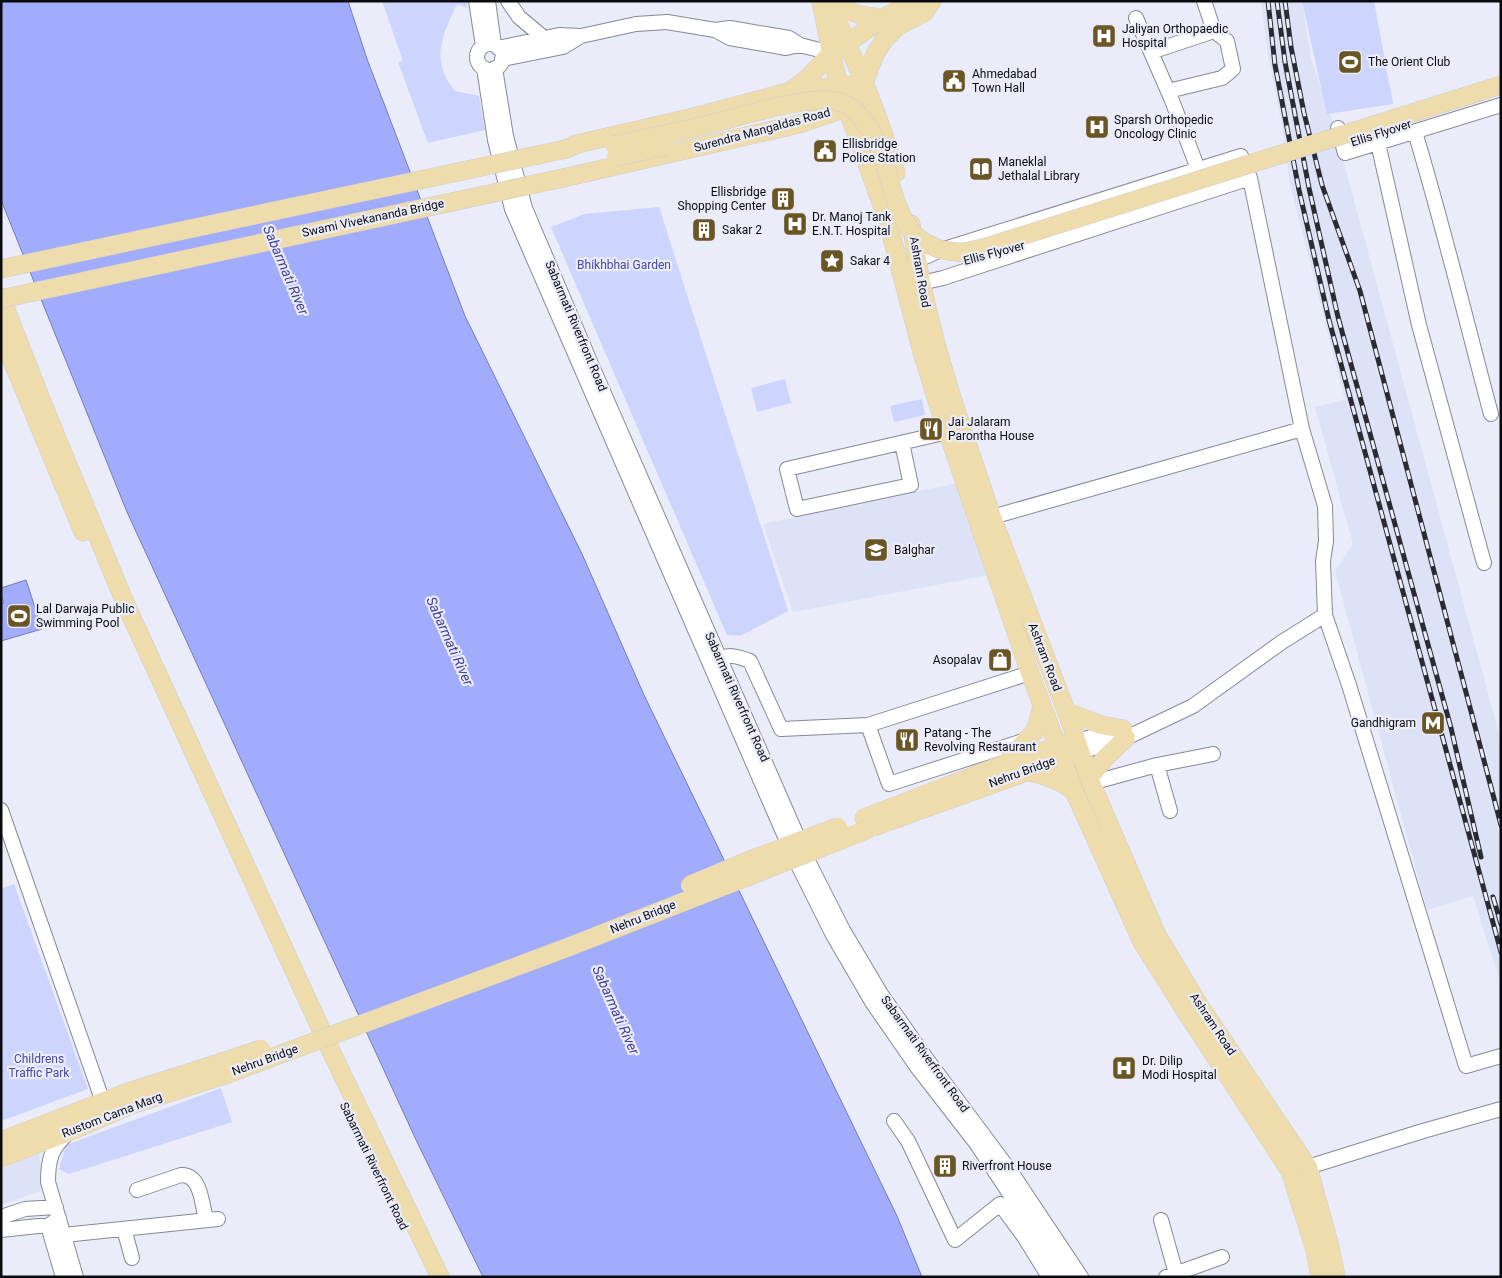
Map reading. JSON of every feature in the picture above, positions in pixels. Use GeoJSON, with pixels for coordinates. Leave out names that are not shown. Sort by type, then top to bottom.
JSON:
{"type":"FeatureCollection","features":[{"type":"Feature","properties":{"kind":"main road"},"geometry":{"type":"LineString","coordinates":[[788,92],[809,77],[831,53],[848,44],[883,18],[915,1]]}},
{"type":"Feature","properties":{"kind":"main road","name":"Surendra Mangaldas Road"},"geometry":{"type":"LineString","coordinates":[[593,170],[799,124],[846,108],[861,91],[875,54],[884,40],[896,27],[925,12],[932,1]]}},
{"type":"Feature","properties":{"kind":"main road"},"geometry":{"type":"LineString","coordinates":[[830,3],[865,16],[883,18]]}},
{"type":"Feature","properties":{"kind":"main road","name":"Ashram Road"},"geometry":{"type":"LineString","coordinates":[[830,3],[885,135],[912,226],[921,283],[952,398],[992,517],[1067,712],[1090,780],[1157,935],[1200,1005],[1308,1167],[1330,1247],[1336,1277]]}},
{"type":"Feature","properties":{"kind":"main road","name":"Ashram Road"},"geometry":{"type":"LineString","coordinates":[[830,3],[831,53],[839,86],[888,222],[922,352],[948,432],[1030,673],[1075,793],[1142,942],[1290,1171],[1315,1250],[1320,1277]]}},
{"type":"Feature","properties":{"kind":"main road","name":"Surendra Mangaldas Road"},"geometry":{"type":"LineString","coordinates":[[578,146],[788,92],[864,83]]}},
{"type":"Feature","properties":{"kind":"main road","name":"Ellis Flyover"},"geometry":{"type":"LineString","coordinates":[[578,146],[614,145],[784,106],[818,100],[837,101],[856,112],[870,128],[880,149],[901,217],[908,228],[920,241],[934,248],[958,253],[983,248],[1501,85]]}},
{"type":"Feature","properties":{"kind":"main road","name":"Ellis Flyover"},"geometry":{"type":"LineString","coordinates":[[593,170],[616,157],[784,117],[817,111],[835,111],[852,120],[864,136],[895,224],[903,238],[914,250],[933,259],[962,263],[993,255],[1501,94]]}},
{"type":"Feature","properties":{"kind":"main road"},"geometry":{"type":"LineString","coordinates":[[1,268],[578,146]]}},
{"type":"Feature","properties":{"kind":"main road","name":"Swami Vivekananda Bridge"},"geometry":{"type":"LineString","coordinates":[[1,298],[593,170]]}},
{"type":"Feature","properties":{"kind":"main road"},"geometry":{"type":"LineString","coordinates":[[1,298],[126,605],[330,1049],[440,1277]]}},
{"type":"Feature","properties":{"kind":"main road","name":"Sabarmati Riverfront Road"},"geometry":{"type":"LineString","coordinates":[[2,338],[115,606],[320,1055],[428,1277]]}},
{"type":"Feature","properties":{"kind":"main road"},"geometry":{"type":"LineString","coordinates":[[1003,765],[1038,726],[1042,706]]}},
{"type":"Feature","properties":{"kind":"main road"},"geometry":{"type":"LineString","coordinates":[[1067,712],[1101,726],[1129,733],[1106,758],[1090,780]]}},
{"type":"Feature","properties":{"kind":"main road"},"geometry":{"type":"LineString","coordinates":[[1060,752],[1078,746]]}},
{"type":"Feature","properties":{"kind":"main road","name":"Nehru Bridge"},"geometry":{"type":"LineString","coordinates":[[866,823],[1003,765],[1060,752]]}},
{"type":"Feature","properties":{"kind":"main road","name":"Nehru Bridge"},"geometry":{"type":"LineString","coordinates":[[223,1068],[593,925],[745,862],[1026,771],[1060,752]]}},
{"type":"Feature","properties":{"kind":"main road"},"geometry":{"type":"LineString","coordinates":[[1026,771],[1042,775],[1069,787],[1075,793]]}},
{"type":"Feature","properties":{"kind":"main road","name":"Rustom Cama Marg"},"geometry":{"type":"LineString","coordinates":[[1,1141],[128,1092],[223,1068]]}},
{"type":"Feature","properties":{"kind":"main road","name":"Rustom Cama Marg"},"geometry":{"type":"LineString","coordinates":[[1,1158],[223,1068]]}},
{"type":"Feature","properties":{"kind":"street"},"geometry":{"type":"LineString","coordinates":[[476,1],[493,56]]}},
{"type":"Feature","properties":{"kind":"street"},"geometry":{"type":"LineString","coordinates":[[488,1],[493,56]]}},
{"type":"Feature","properties":{"kind":"street"},"geometry":{"type":"LineString","coordinates":[[508,1],[519,17],[544,38]]}},
{"type":"Feature","properties":{"kind":"street"},"geometry":{"type":"LineString","coordinates":[[1168,91],[1222,78],[1234,69],[1227,41],[1214,30],[1204,1]]}},
{"type":"Feature","properties":{"kind":"street"},"geometry":{"type":"LineString","coordinates":[[1136,18],[1168,91],[1198,169]]}},
{"type":"Feature","properties":{"kind":"street"},"geometry":{"type":"LineString","coordinates":[[493,56],[544,38],[559,35],[581,36],[644,23],[667,22],[715,30],[730,38],[786,48],[800,46],[831,53]]}},
{"type":"Feature","properties":{"kind":"street"},"geometry":{"type":"LineString","coordinates":[[1151,52],[1214,30]]}},
{"type":"Feature","properties":{"kind":"street"},"geometry":{"type":"LineString","coordinates":[[493,56],[563,47],[581,36]]}},
{"type":"Feature","properties":{"kind":"street","name":"Sabarmati Riverfront Road"},"geometry":{"type":"LineString","coordinates":[[493,56],[495,140],[512,209],[715,661],[793,855],[833,936],[868,995],[911,1059],[1012,1172],[1081,1277]]}},
{"type":"Feature","properties":{"kind":"street"},"geometry":{"type":"LineString","coordinates":[[1501,77],[1338,128],[1345,153],[1501,105]]}},
{"type":"Feature","properties":{"kind":"street"},"geometry":{"type":"LineString","coordinates":[[1415,132],[1441,217],[1459,295],[1491,414]]}},
{"type":"Feature","properties":{"kind":"street"},"geometry":{"type":"LineString","coordinates":[[1378,143],[1419,325],[1484,563]]}},
{"type":"Feature","properties":{"kind":"street"},"geometry":{"type":"LineString","coordinates":[[918,260],[941,250],[1241,156],[1250,178],[1302,429],[1324,506],[1326,541],[1323,561],[1325,615],[1352,693],[1466,1066],[1501,1056]]}},
{"type":"Feature","properties":{"kind":"street"},"geometry":{"type":"LineString","coordinates":[[921,283],[952,275],[1250,178]]}},
{"type":"Feature","properties":{"kind":"street"},"geometry":{"type":"LineString","coordinates":[[992,517],[1302,429]]}},
{"type":"Feature","properties":{"kind":"street"},"geometry":{"type":"LineString","coordinates":[[902,443],[911,485],[797,509],[787,468],[948,432]]}},
{"type":"Feature","properties":{"kind":"street"},"geometry":{"type":"LineString","coordinates":[[1078,746],[1129,733],[1165,720],[1193,706],[1282,642],[1325,615]]}},
{"type":"Feature","properties":{"kind":"street"},"geometry":{"type":"LineString","coordinates":[[715,661],[736,655],[750,661],[781,730],[868,725],[1030,673]]}},
{"type":"Feature","properties":{"kind":"street"},"geometry":{"type":"LineString","coordinates":[[868,725],[889,784],[1027,740]]}},
{"type":"Feature","properties":{"kind":"street"},"geometry":{"type":"LineString","coordinates":[[1090,780],[1213,754]]}},
{"type":"Feature","properties":{"kind":"street"},"geometry":{"type":"LineString","coordinates":[[1157,765],[1170,811]]}},
{"type":"Feature","properties":{"kind":"street"},"geometry":{"type":"LineString","coordinates":[[1,810],[103,1102]]}},
{"type":"Feature","properties":{"kind":"street"},"geometry":{"type":"LineString","coordinates":[[1308,1167],[1423,1131],[1501,1110]]}},
{"type":"Feature","properties":{"kind":"street"},"geometry":{"type":"LineString","coordinates":[[894,1121],[908,1141],[955,1240],[1000,1204],[1030,1234],[1049,1277]]}},
{"type":"Feature","properties":{"kind":"street","name":"Sabarmati Riverfront Road"},"geometry":{"type":"LineString","coordinates":[[971,1127],[1030,1234],[1065,1277]]}},
{"type":"Feature","properties":{"kind":"street"},"geometry":{"type":"LineString","coordinates":[[71,1131],[58,1143],[51,1154],[48,1182],[76,1277]]}},
{"type":"Feature","properties":{"kind":"street"},"geometry":{"type":"LineString","coordinates":[[64,1235],[212,1219],[194,1179],[188,1175],[137,1190]]}},
{"type":"Feature","properties":{"kind":"street"},"geometry":{"type":"LineString","coordinates":[[1,1217],[25,1209],[57,1212]]}},
{"type":"Feature","properties":{"kind":"street"},"geometry":{"type":"LineString","coordinates":[[57,1212],[48,1226],[63,1277]]}},
{"type":"Feature","properties":{"kind":"street"},"geometry":{"type":"LineString","coordinates":[[1161,1220],[1173,1276],[1222,1257]]}},
{"type":"Feature","properties":{"kind":"street"},"geometry":{"type":"LineString","coordinates":[[1,1230],[48,1226]]}},
{"type":"Feature","properties":{"kind":"street"},"geometry":{"type":"LineString","coordinates":[[124,1229],[132,1258]]}},
{"type":"Feature","properties":{"kind":"shaded area"},"geometry":{"type":"Polygon","coordinates":[[[1261,1],[1302,1],[1311,59],[1333,123],[1501,741],[1501,984],[1473,896],[1427,910],[1335,571],[1353,544],[1315,407],[1345,400],[1289,180],[1284,137],[1268,54],[1261,1]]]}},
{"type":"Feature","properties":{"kind":"shaded area","name":"Balghar"},"geometry":{"type":"Polygon","coordinates":[[[958,483],[989,575],[793,612],[763,524],[958,483]]]}},
{"type":"Feature","properties":{"kind":"shaded area"},"geometry":{"type":"Polygon","coordinates":[[[39,1150],[42,1185],[40,1191],[1,1205],[1,1170],[11,1163],[39,1150]]]}},
{"type":"Feature","properties":{"kind":"green space"},"geometry":{"type":"Polygon","coordinates":[[[382,1],[467,1],[467,8],[457,4],[443,37],[441,58],[447,80],[455,91],[479,96],[485,130],[428,143],[398,62],[403,61],[382,1]]]}},
{"type":"Feature","properties":{"kind":"green space","name":"The Orient Club"},"geometry":{"type":"Polygon","coordinates":[[[1302,1],[1374,1],[1393,104],[1327,114],[1302,1]]]}},
{"type":"Feature","properties":{"kind":"green space","name":"Bhikhbhai Garden"},"geometry":{"type":"Polygon","coordinates":[[[659,207],[788,611],[740,636],[727,635],[551,227],[585,214],[659,207]]]}},
{"type":"Feature","properties":{"kind":"green space"},"geometry":{"type":"Polygon","coordinates":[[[785,379],[791,403],[757,412],[751,388],[785,379]]]}},
{"type":"Feature","properties":{"kind":"green space"},"geometry":{"type":"Polygon","coordinates":[[[922,399],[925,415],[894,422],[890,406],[922,399]]]}},
{"type":"Feature","properties":{"kind":"green space","name":"Childrens Traffic Park"},"geometry":{"type":"Polygon","coordinates":[[[14,884],[88,1089],[1,1121],[1,889],[14,884]]]}},
{"type":"Feature","properties":{"kind":"green space"},"geometry":{"type":"Polygon","coordinates":[[[221,1088],[232,1122],[69,1174],[59,1169],[66,1145],[221,1088]]]}},
{"type":"Feature","properties":{"kind":"water","name":"Sabarmati River"},"geometry":{"type":"Polygon","coordinates":[[[1,1],[348,1],[367,59],[465,316],[582,554],[644,695],[897,1216],[922,1277],[483,1277],[417,1142],[127,512],[1,200],[1,1]]]}},
{"type":"Feature","properties":{"kind":"water","name":"Lal Darwaja Public Swimming Pool"},"geometry":{"type":"Polygon","coordinates":[[[26,580],[42,629],[1,641],[1,604],[4,603],[1,596],[1,588],[26,580]]]}},
{"type":"Feature","properties":{"kind":"railway"},"geometry":{"type":"LineString","coordinates":[[1268,1],[1275,65],[1299,190],[1329,320],[1501,952]]}},
{"type":"Feature","properties":{"kind":"railway"},"geometry":{"type":"LineString","coordinates":[[1277,1],[1285,62],[1309,188],[1338,317],[1451,728],[1481,857]]}},
{"type":"Feature","properties":{"kind":"railway"},"geometry":{"type":"LineString","coordinates":[[1285,1],[1291,47],[1304,113],[1322,185],[1360,291],[1501,825]]}},
{"type":"Feature","properties":{"kind":"railway"},"geometry":{"type":"LineString","coordinates":[[1493,897],[1501,924]]}},
{"type":"Feature","properties":{"kind":"place","name":"Jaliyan Orthopaedic Hospital"},"geometry":{"type":"Point","coordinates":[1104,36]}},
{"type":"Feature","properties":{"kind":"place","name":"The Orient Club"},"geometry":{"type":"Point","coordinates":[1350,62]}},
{"type":"Feature","properties":{"kind":"place","name":"Ahmedabad Town Hall"},"geometry":{"type":"Point","coordinates":[954,81]}},
{"type":"Feature","properties":{"kind":"place","name":"Sparsh Orthopedic Oncology Clinic"},"geometry":{"type":"Point","coordinates":[1097,127]}},
{"type":"Feature","properties":{"kind":"place","name":"Ellisbridge Police Station"},"geometry":{"type":"Point","coordinates":[825,151]}},
{"type":"Feature","properties":{"kind":"place","name":"Maneklal Jethalal Library"},"geometry":{"type":"Point","coordinates":[981,169]}},
{"type":"Feature","properties":{"kind":"place","name":"Ellisbridge Shopping Center"},"geometry":{"type":"Point","coordinates":[783,199]}},
{"type":"Feature","properties":{"kind":"place","name":"Dr. Manoj Tank E.N.T. Hospital"},"geometry":{"type":"Point","coordinates":[795,224]}},
{"type":"Feature","properties":{"kind":"place","name":"Sakar 2"},"geometry":{"type":"Point","coordinates":[704,230]}},
{"type":"Feature","properties":{"kind":"place","name":"Sakar 4"},"geometry":{"type":"Point","coordinates":[832,261]}},
{"type":"Feature","properties":{"kind":"place","name":"Jai Jalaram Parontha House"},"geometry":{"type":"Point","coordinates":[931,429]}},
{"type":"Feature","properties":{"kind":"place","name":"Balghar"},"geometry":{"type":"Point","coordinates":[876,550]}},
{"type":"Feature","properties":{"kind":"place","name":"Lal Darwaja Public Swimming Pool"},"geometry":{"type":"Point","coordinates":[19,616]}},
{"type":"Feature","properties":{"kind":"place","name":"Asopalav"},"geometry":{"type":"Point","coordinates":[1000,660]}},
{"type":"Feature","properties":{"kind":"place","name":"Gandhigram"},"geometry":{"type":"Point","coordinates":[1433,723]}},
{"type":"Feature","properties":{"kind":"place","name":"Patang - The Revolving Restaurant"},"geometry":{"type":"Point","coordinates":[907,740]}},
{"type":"Feature","properties":{"kind":"place","name":"Dr. Dilip Modi Hospital"},"geometry":{"type":"Point","coordinates":[1124,1068]}},
{"type":"Feature","properties":{"kind":"place","name":"Riverfront House"},"geometry":{"type":"Point","coordinates":[945,1166]}}]}
